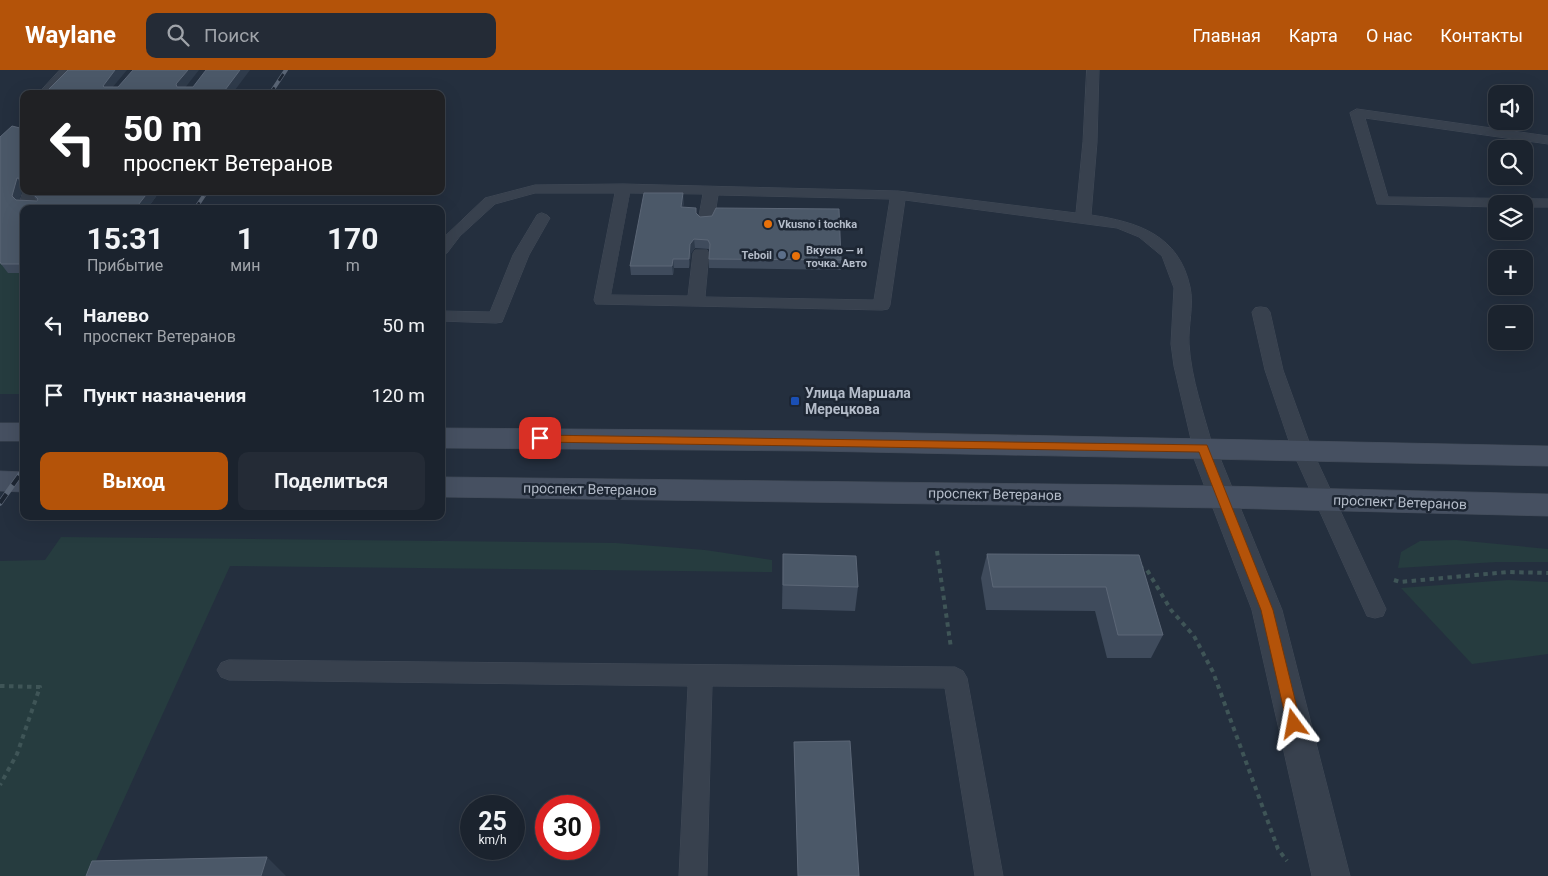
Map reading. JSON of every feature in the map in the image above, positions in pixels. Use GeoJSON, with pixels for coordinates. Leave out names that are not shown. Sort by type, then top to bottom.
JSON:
{"type":"FeatureCollection","features":[{"type":"Feature","properties":{"kind":"main road"},"geometry":{"type":"LineString","coordinates":[[0,432],[20,432]]}},
{"type":"Feature","properties":{"kind":"main road"},"geometry":{"type":"LineString","coordinates":[[445,438],[815,441],[1548,456]]}},
{"type":"Feature","properties":{"kind":"main road"},"geometry":{"type":"LineString","coordinates":[[0,481],[20,482]]}},
{"type":"Feature","properties":{"kind":"main road","name":"проспект Ветеранов"},"geometry":{"type":"LineString","coordinates":[[445,487],[1222,497],[1548,506]]}},
{"type":"Feature","properties":{"kind":"street"},"geometry":{"type":"LineString","coordinates":[[1203,448],[1267,610],[1331,876]]}},
{"type":"Feature","properties":{"kind":"lane"},"geometry":{"type":"LineString","coordinates":[[48,90],[67,70]]}},
{"type":"Feature","properties":{"kind":"lane"},"geometry":{"type":"LineString","coordinates":[[1083,218],[1090,142],[1093,70]]}},
{"type":"Feature","properties":{"kind":"lane"},"geometry":{"type":"LineString","coordinates":[[1548,140],[1357,114],[1382,201],[1548,203]]}},
{"type":"Feature","properties":{"kind":"lane"},"geometry":{"type":"LineString","coordinates":[[623,188],[602,300],[882,305],[898,195]]}},
{"type":"Feature","properties":{"kind":"lane"},"geometry":{"type":"LineString","coordinates":[[445,245],[455,233],[490,201],[535,189],[623,188],[898,195],[1120,224],[1145,234],[1169,254],[1182,288],[1180,344],[1183,366],[1203,448]]}},
{"type":"Feature","properties":{"kind":"lane"},"geometry":{"type":"LineString","coordinates":[[706,221],[711,190]]}},
{"type":"Feature","properties":{"kind":"lane"},"geometry":{"type":"LineString","coordinates":[[445,316],[496,318],[521,255],[542,218]]}},
{"type":"Feature","properties":{"kind":"lane"},"geometry":{"type":"LineString","coordinates":[[696,302],[701,253]]}},
{"type":"Feature","properties":{"kind":"lane"},"geometry":{"type":"LineString","coordinates":[[1261,312],[1274,370],[1302,450],[1375,609]]}},
{"type":"Feature","properties":{"kind":"lane"},"geometry":{"type":"LineString","coordinates":[[229,670],[955,678],[989,876]]}},
{"type":"Feature","properties":{"kind":"lane"},"geometry":{"type":"LineString","coordinates":[[693,876],[700,675]]}},
{"type":"Feature","properties":{"kind":"path"},"geometry":{"type":"LineString","coordinates":[[937,551],[955,678]]}},
{"type":"Feature","properties":{"kind":"path"},"geometry":{"type":"LineString","coordinates":[[1130,563],[1146,570],[1171,610],[1194,636],[1213,672],[1278,849],[1288,863]]}},
{"type":"Feature","properties":{"kind":"path"},"geometry":{"type":"LineString","coordinates":[[1388,578],[1400,582],[1508,572],[1548,573]]}},
{"type":"Feature","properties":{"kind":"path"},"geometry":{"type":"LineString","coordinates":[[0,686],[40,687],[18,754],[0,786]]}},
{"type":"Feature","properties":{"kind":"green space"},"geometry":{"type":"Polygon","coordinates":[[[0,254],[20,270],[20,394],[0,394],[0,254]]]}},
{"type":"Feature","properties":{"kind":"green space"},"geometry":{"type":"Polygon","coordinates":[[[61,537],[616,543],[705,550],[772,560],[772,572],[230,566],[89,876],[0,876],[0,561],[45,560],[61,537]]]}},
{"type":"Feature","properties":{"kind":"green space"},"geometry":{"type":"Polygon","coordinates":[[[1456,540],[1548,549],[1548,562],[1497,562],[1398,568],[1401,552],[1420,541],[1456,540]]]}},
{"type":"Feature","properties":{"kind":"green space"},"geometry":{"type":"Polygon","coordinates":[[[1508,580],[1548,582],[1548,654],[1472,664],[1401,588],[1508,580]]]}},
{"type":"Feature","properties":{"kind":"building"},"geometry":{"type":"Polygon","coordinates":[[[68,70],[115,70],[103,86],[118,87],[133,70],[188,70],[176,84],[177,87],[193,87],[206,70],[240,70],[225,90],[48,90],[68,70]]]}},
{"type":"Feature","properties":{"kind":"building"},"geometry":{"type":"Polygon","coordinates":[[[12,126],[20,128],[20,178],[17,178],[12,196],[16,200],[37,201],[38,199],[34,195],[146,195],[138,205],[20,205],[20,264],[1,264],[0,137],[12,126]]]}},
{"type":"Feature","properties":{"kind":"building"},"geometry":{"type":"Polygon","coordinates":[[[644,193],[683,193],[681,207],[696,208],[696,213],[700,217],[712,216],[716,208],[839,209],[841,260],[709,259],[710,244],[708,240],[694,239],[690,244],[689,259],[673,259],[672,266],[630,266],[644,193]]]}},
{"type":"Feature","properties":{"kind":"building"},"geometry":{"type":"Polygon","coordinates":[[[783,554],[856,556],[858,587],[783,585],[783,554]]]}},
{"type":"Feature","properties":{"kind":"building"},"geometry":{"type":"Polygon","coordinates":[[[987,554],[1139,555],[1163,635],[1118,635],[1106,587],[993,587],[987,554]]]}},
{"type":"Feature","properties":{"kind":"building"},"geometry":{"type":"Polygon","coordinates":[[[850,741],[859,876],[798,876],[794,742],[850,741]]]}},
{"type":"Feature","properties":{"kind":"building"},"geometry":{"type":"Polygon","coordinates":[[[267,857],[261,876],[86,876],[92,861],[267,857]]]}},
{"type":"Feature","properties":{"kind":"railway"},"geometry":{"type":"LineString","coordinates":[[273,90],[286,70]]}},
{"type":"Feature","properties":{"kind":"railway"},"geometry":{"type":"LineString","coordinates":[[198,205],[204,195]]}},
{"type":"Feature","properties":{"kind":"railway"},"geometry":{"type":"LineString","coordinates":[[0,503],[20,475]]}},
{"type":"Feature","properties":{"kind":"place","name":"Vkusno i tochka"},"geometry":{"type":"Point","coordinates":[768,224]}},
{"type":"Feature","properties":{"kind":"place","name":"Teboil"},"geometry":{"type":"Point","coordinates":[782,255]}},
{"type":"Feature","properties":{"kind":"place","name":"Вкусно — и точка. Авто"},"geometry":{"type":"Point","coordinates":[796,256]}},
{"type":"Feature","properties":{"kind":"place","name":"Улица Маршала Мерецкова"},"geometry":{"type":"Point","coordinates":[795,401]}},
{"type":"Feature","properties":{"kind":"route"},"geometry":{"type":"LineString","coordinates":[[540,438],[1203,448],[1267,610],[1294,724]]}}]}
